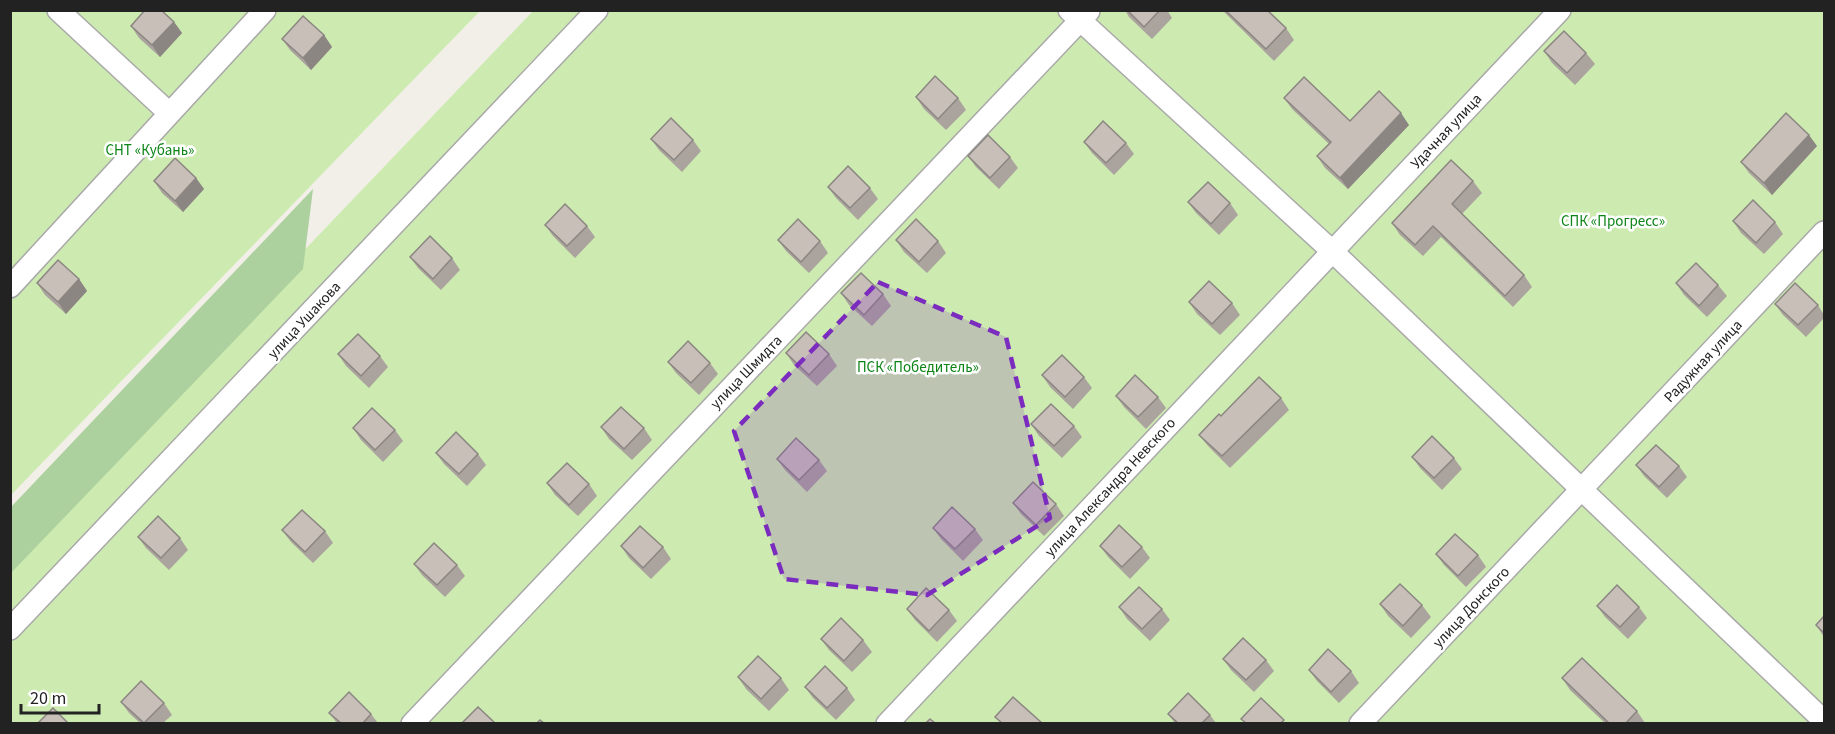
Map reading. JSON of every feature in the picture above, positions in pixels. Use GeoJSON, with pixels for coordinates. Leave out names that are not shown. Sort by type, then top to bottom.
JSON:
{"type":"FeatureCollection","features":[{"type":"Feature","properties":{"kind":"street"},"geometry":{"type":"LineString","coordinates":[[58,10],[169,113]]}},
{"type":"Feature","properties":{"kind":"street"},"geometry":{"type":"LineString","coordinates":[[10,287],[265,10]]}},
{"type":"Feature","properties":{"kind":"street","name":"улица Ушакова"},"geometry":{"type":"LineString","coordinates":[[10,629],[597,10]]}},
{"type":"Feature","properties":{"kind":"street","name":"Удачная улица"},"geometry":{"type":"LineString","coordinates":[[1332,251],[1560,10]]}},
{"type":"Feature","properties":{"kind":"street"},"geometry":{"type":"LineString","coordinates":[[1079,14],[1332,251],[1824,722]]}},
{"type":"Feature","properties":{"kind":"street","name":"улица Шмидта"},"geometry":{"type":"LineString","coordinates":[[412,723],[1079,14]]}},
{"type":"Feature","properties":{"kind":"street","name":"Радужная улица"},"geometry":{"type":"LineString","coordinates":[[1581,490],[1824,232]]}},
{"type":"Feature","properties":{"kind":"street","name":"улица Александра Невского"},"geometry":{"type":"LineString","coordinates":[[887,723],[1332,251]]}},
{"type":"Feature","properties":{"kind":"street","name":"улица Донского"},"geometry":{"type":"LineString","coordinates":[[1360,723],[1581,490]]}},
{"type":"Feature","properties":{"kind":"highlighted area"},"geometry":{"type":"Polygon","coordinates":[[[878,282],[1006,337],[1050,518],[927,595],[784,579],[734,431],[878,282]]]}},
{"type":"Feature","properties":{"kind":"green space","name":"СНТ «Кубань»"},"geometry":{"type":"Polygon","coordinates":[[[11,11],[480,11],[11,495],[11,11]]]}},
{"type":"Feature","properties":{"kind":"green space","name":"ПСК «Победитель»"},"geometry":{"type":"Polygon","coordinates":[[[533,11],[1824,11],[1824,723],[11,723],[10,558],[533,11]]]}},
{"type":"Feature","properties":{"kind":"green space"},"geometry":{"type":"Polygon","coordinates":[[[313,189],[303,269],[11,573],[11,507],[313,189]]]}},
{"type":"Feature","properties":{"kind":"building"},"geometry":{"type":"Polygon","coordinates":[[[145,10],[161,10],[174,22],[152,45],[131,26],[145,10]]]}},
{"type":"Feature","properties":{"kind":"building"},"geometry":{"type":"Polygon","coordinates":[[[1127,10],[1160,10],[1144,27],[1127,10]]]}},
{"type":"Feature","properties":{"kind":"building"},"geometry":{"type":"Polygon","coordinates":[[[1225,10],[1267,10],[1286,28],[1266,49],[1225,10]]]}},
{"type":"Feature","properties":{"kind":"building"},"geometry":{"type":"Polygon","coordinates":[[[303,16],[324,35],[303,58],[282,39],[303,16]]]}},
{"type":"Feature","properties":{"kind":"building"},"geometry":{"type":"Polygon","coordinates":[[[1564,31],[1586,53],[1567,73],[1544,51],[1564,31]]]}},
{"type":"Feature","properties":{"kind":"building"},"geometry":{"type":"Polygon","coordinates":[[[935,76],[958,98],[938,119],[916,97],[935,76]]]}},
{"type":"Feature","properties":{"kind":"building"},"geometry":{"type":"Polygon","coordinates":[[[1304,77],[1350,121],[1379,91],[1401,113],[1340,178],[1317,156],[1331,142],[1284,98],[1304,77]]]}},
{"type":"Feature","properties":{"kind":"building"},"geometry":{"type":"Polygon","coordinates":[[[1786,113],[1809,135],[1764,183],[1741,162],[1786,113]]]}},
{"type":"Feature","properties":{"kind":"building"},"geometry":{"type":"Polygon","coordinates":[[[671,118],[693,140],[674,160],[651,139],[671,118]]]}},
{"type":"Feature","properties":{"kind":"building"},"geometry":{"type":"Polygon","coordinates":[[[1103,121],[1126,143],[1106,163],[1084,142],[1103,121]]]}},
{"type":"Feature","properties":{"kind":"building"},"geometry":{"type":"Polygon","coordinates":[[[988,135],[1010,157],[990,178],[968,156],[988,135]]]}},
{"type":"Feature","properties":{"kind":"building"},"geometry":{"type":"Polygon","coordinates":[[[175,158],[196,178],[175,201],[154,181],[175,158]]]}},
{"type":"Feature","properties":{"kind":"building"},"geometry":{"type":"Polygon","coordinates":[[[1451,160],[1473,181],[1452,204],[1524,275],[1505,296],[1433,226],[1415,245],[1392,223],[1451,160]]]}},
{"type":"Feature","properties":{"kind":"building"},"geometry":{"type":"Polygon","coordinates":[[[848,166],[870,188],[850,208],[828,187],[848,166]]]}},
{"type":"Feature","properties":{"kind":"building"},"geometry":{"type":"Polygon","coordinates":[[[1208,182],[1230,203],[1211,224],[1188,202],[1208,182]]]}},
{"type":"Feature","properties":{"kind":"building"},"geometry":{"type":"Polygon","coordinates":[[[1753,200],[1775,222],[1756,243],[1733,221],[1753,200]]]}},
{"type":"Feature","properties":{"kind":"building"},"geometry":{"type":"Polygon","coordinates":[[[565,204],[587,226],[567,246],[545,225],[565,204]]]}},
{"type":"Feature","properties":{"kind":"building"},"geometry":{"type":"Polygon","coordinates":[[[798,219],[820,241],[801,262],[778,240],[798,219]]]}},
{"type":"Feature","properties":{"kind":"building"},"geometry":{"type":"Polygon","coordinates":[[[916,219],[938,241],[919,262],[896,240],[916,219]]]}},
{"type":"Feature","properties":{"kind":"building"},"geometry":{"type":"Polygon","coordinates":[[[430,236],[452,258],[433,279],[410,257],[430,236]]]}},
{"type":"Feature","properties":{"kind":"building"},"geometry":{"type":"Polygon","coordinates":[[[58,260],[79,279],[58,302],[37,283],[58,260]]]}},
{"type":"Feature","properties":{"kind":"building"},"geometry":{"type":"Polygon","coordinates":[[[1696,263],[1718,285],[1699,306],[1676,283],[1696,263]]]}},
{"type":"Feature","properties":{"kind":"building"},"geometry":{"type":"Polygon","coordinates":[[[861,273],[883,294],[864,315],[841,293],[861,273]]]}},
{"type":"Feature","properties":{"kind":"building"},"geometry":{"type":"Polygon","coordinates":[[[1209,281],[1232,303],[1212,324],[1189,302],[1209,281]]]}},
{"type":"Feature","properties":{"kind":"building"},"geometry":{"type":"Polygon","coordinates":[[[1795,283],[1818,305],[1798,325],[1775,304],[1795,283]]]}},
{"type":"Feature","properties":{"kind":"building"},"geometry":{"type":"Polygon","coordinates":[[[806,332],[829,354],[809,375],[786,353],[806,332]]]}},
{"type":"Feature","properties":{"kind":"building"},"geometry":{"type":"Polygon","coordinates":[[[358,334],[380,356],[361,376],[338,354],[358,334]]]}},
{"type":"Feature","properties":{"kind":"building"},"geometry":{"type":"Polygon","coordinates":[[[688,341],[710,363],[691,383],[668,362],[688,341]]]}},
{"type":"Feature","properties":{"kind":"building"},"geometry":{"type":"Polygon","coordinates":[[[1062,355],[1084,377],[1065,397],[1042,375],[1062,355]]]}},
{"type":"Feature","properties":{"kind":"building"},"geometry":{"type":"Polygon","coordinates":[[[1135,375],[1158,397],[1138,417],[1116,396],[1135,375]]]}},
{"type":"Feature","properties":{"kind":"building"},"geometry":{"type":"Polygon","coordinates":[[[1259,377],[1281,398],[1222,456],[1199,435],[1259,377]]]}},
{"type":"Feature","properties":{"kind":"building"},"geometry":{"type":"Polygon","coordinates":[[[1051,404],[1074,426],[1054,446],[1031,424],[1051,404]]]}},
{"type":"Feature","properties":{"kind":"building"},"geometry":{"type":"Polygon","coordinates":[[[621,407],[644,428],[624,449],[601,427],[621,407]]]}},
{"type":"Feature","properties":{"kind":"building"},"geometry":{"type":"Polygon","coordinates":[[[372,408],[395,430],[375,450],[353,428],[372,408]]]}},
{"type":"Feature","properties":{"kind":"building"},"geometry":{"type":"Polygon","coordinates":[[[456,432],[478,454],[459,474],[436,453],[456,432]]]}},
{"type":"Feature","properties":{"kind":"building"},"geometry":{"type":"Polygon","coordinates":[[[1432,436],[1454,458],[1434,478],[1412,457],[1432,436]]]}},
{"type":"Feature","properties":{"kind":"building"},"geometry":{"type":"Polygon","coordinates":[[[796,438],[819,460],[799,480],[777,459],[796,438]]]}},
{"type":"Feature","properties":{"kind":"building"},"geometry":{"type":"Polygon","coordinates":[[[1656,445],[1679,466],[1659,487],[1636,465],[1656,445]]]}},
{"type":"Feature","properties":{"kind":"building"},"geometry":{"type":"Polygon","coordinates":[[[567,463],[589,484],[569,505],[547,483],[567,463]]]}},
{"type":"Feature","properties":{"kind":"building"},"geometry":{"type":"Polygon","coordinates":[[[1033,482],[1056,504],[1036,525],[1013,503],[1033,482]]]}},
{"type":"Feature","properties":{"kind":"building"},"geometry":{"type":"Polygon","coordinates":[[[952,507],[975,529],[955,549],[933,528],[952,507]]]}},
{"type":"Feature","properties":{"kind":"building"},"geometry":{"type":"Polygon","coordinates":[[[302,510],[325,531],[305,552],[282,530],[302,510]]]}},
{"type":"Feature","properties":{"kind":"building"},"geometry":{"type":"Polygon","coordinates":[[[158,516],[180,538],[161,558],[138,537],[158,516]]]}},
{"type":"Feature","properties":{"kind":"building"},"geometry":{"type":"Polygon","coordinates":[[[1119,525],[1142,547],[1122,567],[1100,546],[1119,525]]]}},
{"type":"Feature","properties":{"kind":"building"},"geometry":{"type":"Polygon","coordinates":[[[640,526],[663,547],[643,568],[621,546],[640,526]]]}},
{"type":"Feature","properties":{"kind":"building"},"geometry":{"type":"Polygon","coordinates":[[[1455,534],[1478,555],[1458,576],[1436,554],[1455,534]]]}},
{"type":"Feature","properties":{"kind":"building"},"geometry":{"type":"Polygon","coordinates":[[[434,543],[457,565],[437,585],[414,564],[434,543]]]}},
{"type":"Feature","properties":{"kind":"building"},"geometry":{"type":"Polygon","coordinates":[[[1400,584],[1422,605],[1403,626],[1380,604],[1400,584]]]}},
{"type":"Feature","properties":{"kind":"building"},"geometry":{"type":"Polygon","coordinates":[[[1617,585],[1639,607],[1620,627],[1597,606],[1617,585]]]}},
{"type":"Feature","properties":{"kind":"building"},"geometry":{"type":"Polygon","coordinates":[[[1139,587],[1162,609],[1142,629],[1119,607],[1139,587]]]}},
{"type":"Feature","properties":{"kind":"building"},"geometry":{"type":"Polygon","coordinates":[[[926,588],[949,610],[929,631],[907,609],[926,588]]]}},
{"type":"Feature","properties":{"kind":"building"},"geometry":{"type":"Polygon","coordinates":[[[1824,616],[1824,633],[1816,625],[1824,616]]]}},
{"type":"Feature","properties":{"kind":"building"},"geometry":{"type":"Polygon","coordinates":[[[841,618],[863,640],[844,661],[821,639],[841,618]]]}},
{"type":"Feature","properties":{"kind":"building"},"geometry":{"type":"Polygon","coordinates":[[[1243,638],[1266,660],[1246,680],[1223,659],[1243,638]]]}},
{"type":"Feature","properties":{"kind":"building"},"geometry":{"type":"Polygon","coordinates":[[[1328,649],[1351,671],[1331,692],[1309,670],[1328,649]]]}},
{"type":"Feature","properties":{"kind":"building"},"geometry":{"type":"Polygon","coordinates":[[[758,656],[781,678],[761,699],[738,677],[758,656]]]}},
{"type":"Feature","properties":{"kind":"building"},"geometry":{"type":"Polygon","coordinates":[[[1582,658],[1637,711],[1626,723],[1609,723],[1562,678],[1582,658]]]}},
{"type":"Feature","properties":{"kind":"building"},"geometry":{"type":"Polygon","coordinates":[[[825,666],[847,688],[827,708],[805,687],[825,666]]]}},
{"type":"Feature","properties":{"kind":"building"},"geometry":{"type":"Polygon","coordinates":[[[141,681],[164,703],[144,723],[121,702],[141,681]]]}},
{"type":"Feature","properties":{"kind":"building"},"geometry":{"type":"Polygon","coordinates":[[[349,692],[371,714],[363,723],[341,723],[329,713],[349,692]]]}},
{"type":"Feature","properties":{"kind":"building"},"geometry":{"type":"Polygon","coordinates":[[[1188,693],[1210,715],[1202,723],[1178,723],[1168,714],[1188,693]]]}},
{"type":"Feature","properties":{"kind":"building"},"geometry":{"type":"Polygon","coordinates":[[[1013,697],[1042,723],[1002,723],[995,717],[1013,697]]]}},
{"type":"Feature","properties":{"kind":"building"},"geometry":{"type":"Polygon","coordinates":[[[1261,698],[1284,720],[1281,723],[1246,723],[1241,719],[1261,698]]]}},
{"type":"Feature","properties":{"kind":"building"},"geometry":{"type":"Polygon","coordinates":[[[478,707],[495,723],[462,723],[478,707]]]}},
{"type":"Feature","properties":{"kind":"building"},"geometry":{"type":"Polygon","coordinates":[[[53,708],[68,723],[38,723],[53,708]]]}},
{"type":"Feature","properties":{"kind":"park label","name":"СПК «Прогресс»"},"geometry":{"type":"Point","coordinates":[1613,221]}}]}
